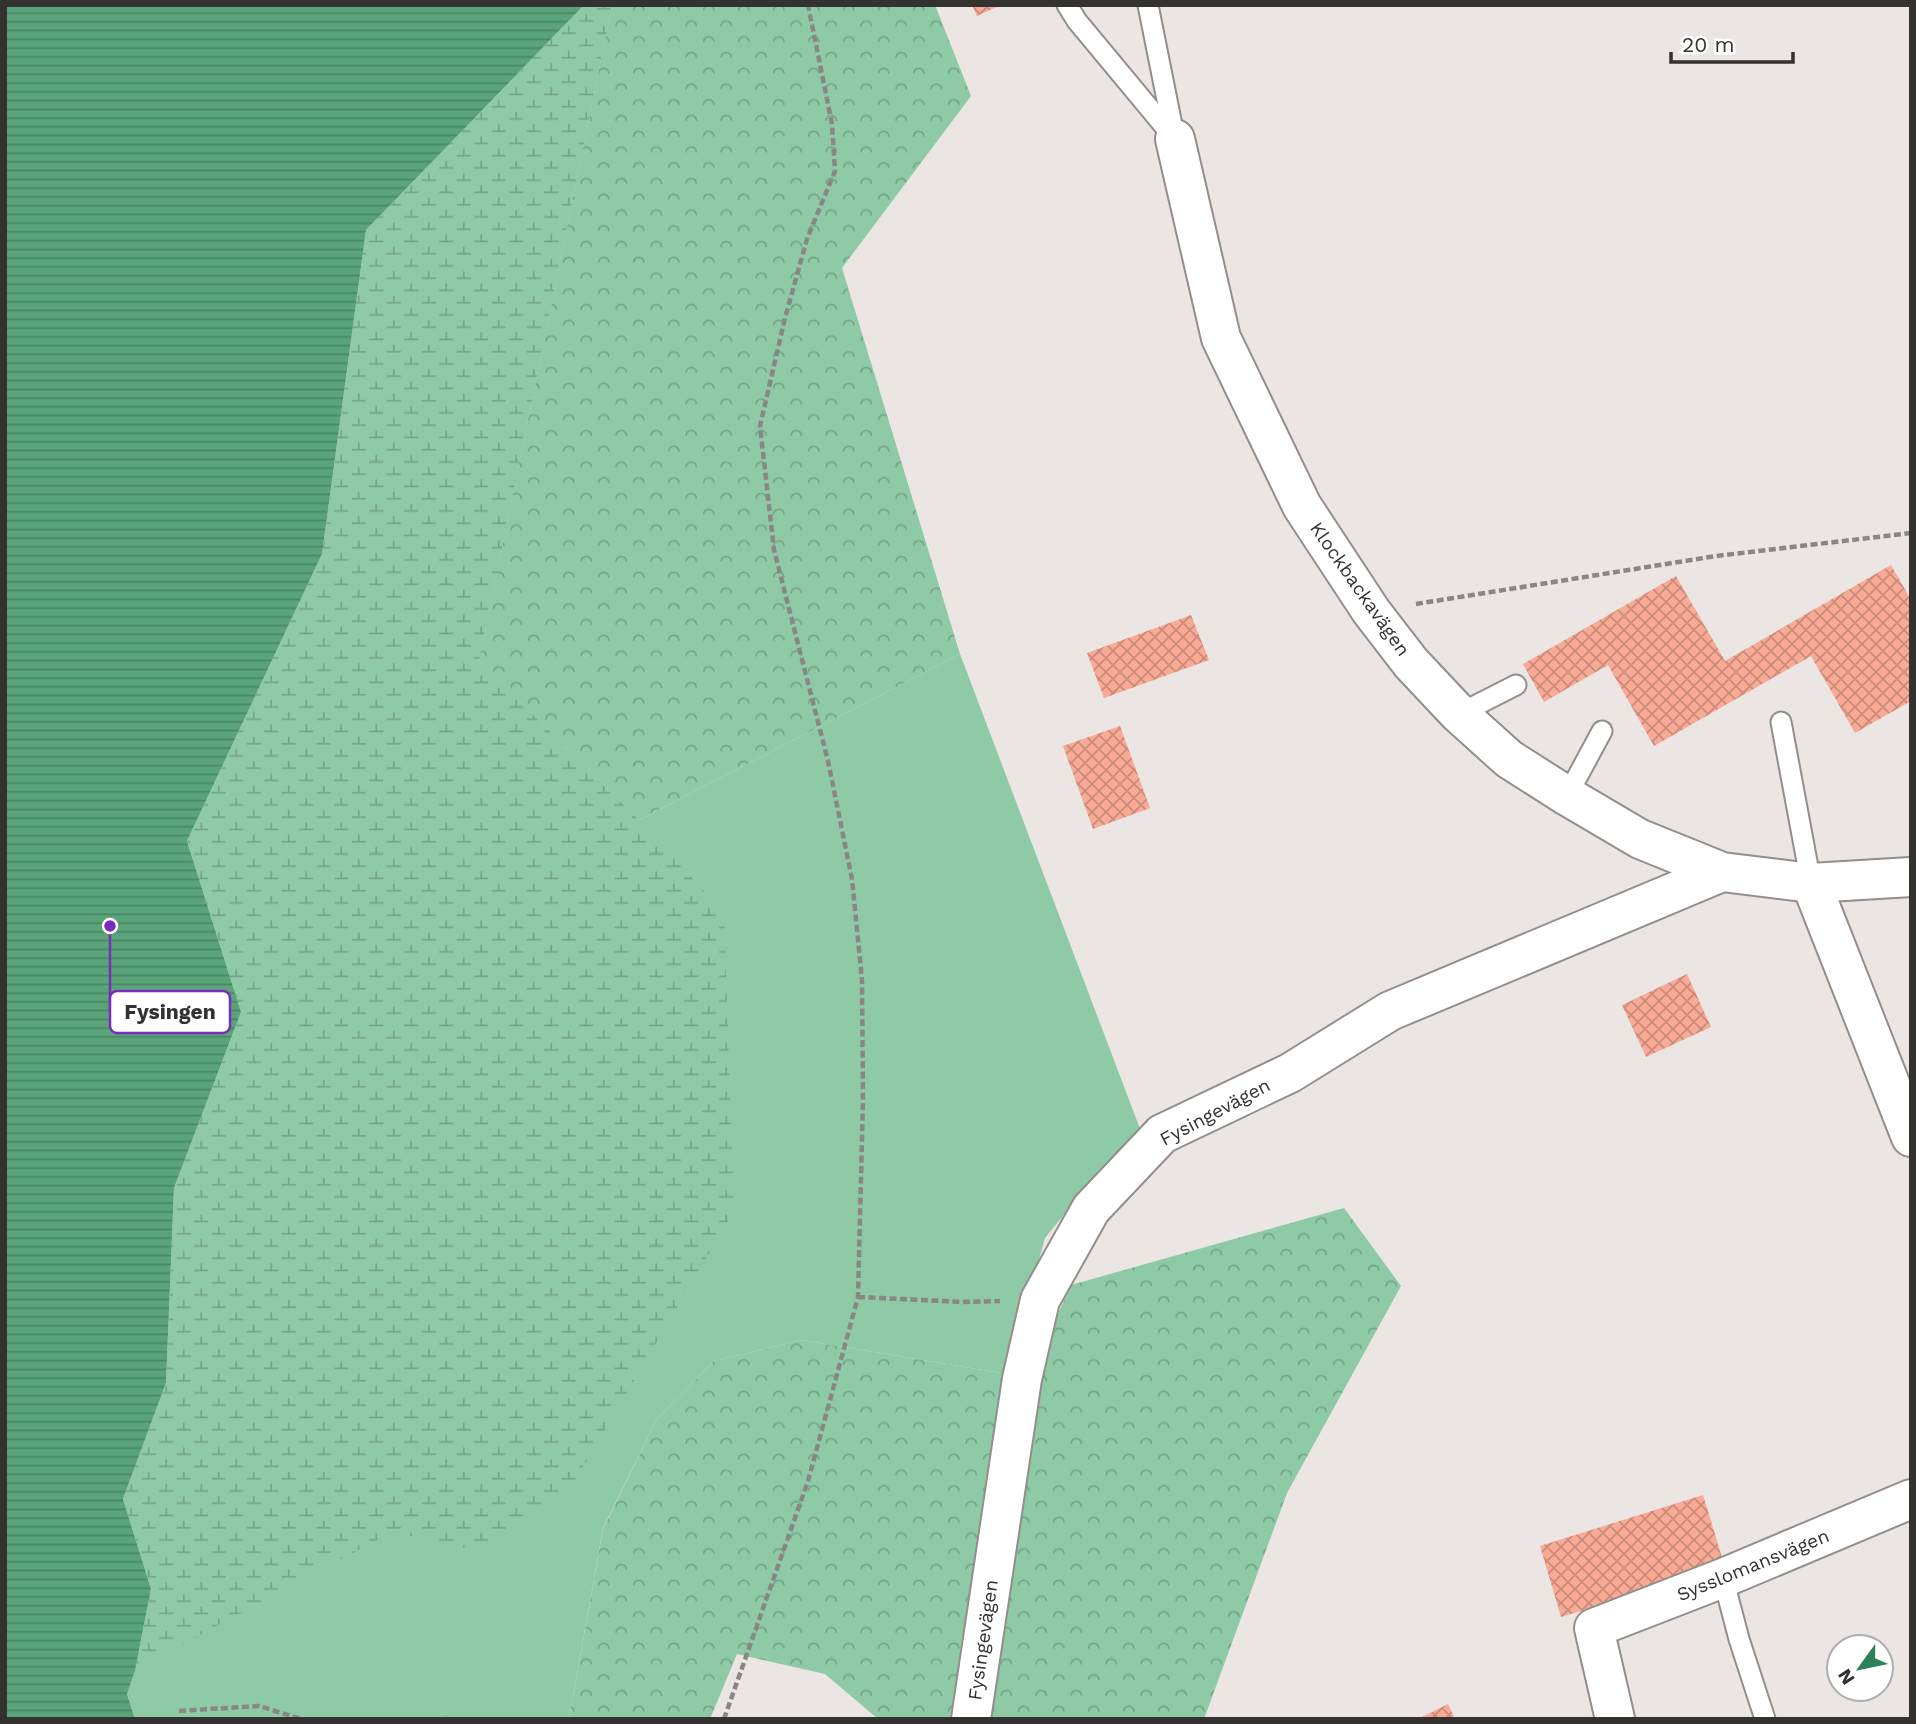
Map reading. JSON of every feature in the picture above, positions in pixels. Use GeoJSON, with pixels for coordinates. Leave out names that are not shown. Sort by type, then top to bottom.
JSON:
{"type":"FeatureCollection","features":[{"type":"Feature","properties":{"kind":"street","name":"Klockbackavägen"},"geometry":{"type":"LineString","coordinates":[[1175,139],[1221,338],[1302,506],[1371,611],[1411,663],[1459,714],[1509,759],[1567,796],[1640,839],[1723,872],[1811,883],[1911,877]]}},
{"type":"Feature","properties":{"kind":"street","name":"Fysingevägen"},"geometry":{"type":"LineString","coordinates":[[971,1719],[1022,1379],[1040,1300],[1091,1209],[1162,1134],[1290,1073],[1390,1011],[1723,872]]}},
{"type":"Feature","properties":{"kind":"street"},"geometry":{"type":"LineString","coordinates":[[1811,883],[1911,1137]]}},
{"type":"Feature","properties":{"kind":"street","name":"Sysslomansvägen"},"geometry":{"type":"LineString","coordinates":[[1615,1719],[1594,1628],[1723,1578],[1911,1499]]}},
{"type":"Feature","properties":{"kind":"lane"},"geometry":{"type":"LineString","coordinates":[[1068,5],[1077,21],[1175,139]]}},
{"type":"Feature","properties":{"kind":"lane"},"geometry":{"type":"LineString","coordinates":[[1148,5],[1175,139]]}},
{"type":"Feature","properties":{"kind":"lane"},"geometry":{"type":"LineString","coordinates":[[1459,714],[1516,685]]}},
{"type":"Feature","properties":{"kind":"lane"},"geometry":{"type":"LineString","coordinates":[[1780,722],[1811,883]]}},
{"type":"Feature","properties":{"kind":"lane"},"geometry":{"type":"LineString","coordinates":[[1567,796],[1602,731]]}},
{"type":"Feature","properties":{"kind":"lane"},"geometry":{"type":"LineString","coordinates":[[1723,1578],[1765,1719]]}},
{"type":"Feature","properties":{"kind":"path"},"geometry":{"type":"LineString","coordinates":[[724,1719],[808,1481],[858,1297],[863,1099],[862,980],[852,879],[828,761],[774,550],[760,426],[807,239],[835,171],[832,124],[808,5]]}},
{"type":"Feature","properties":{"kind":"path"},"geometry":{"type":"LineString","coordinates":[[1371,611],[1716,556],[1911,533]]}},
{"type":"Feature","properties":{"kind":"path"},"geometry":{"type":"LineString","coordinates":[[858,1297],[961,1303],[1040,1300]]}},
{"type":"Feature","properties":{"kind":"path"},"geometry":{"type":"LineString","coordinates":[[178,1711],[259,1706],[301,1719]]}},
{"type":"Feature","properties":{"kind":"green space"},"geometry":{"type":"Polygon","coordinates":[[[584,5],[612,5],[479,661],[639,820],[960,654],[1142,1134],[1084,1190],[1045,1238],[1007,1374],[802,1340],[714,1361],[657,1419],[603,1528],[569,1719],[135,1719],[127,1694],[584,5]]]}},
{"type":"Feature","properties":{"kind":"green space"},"geometry":{"type":"Polygon","coordinates":[[[584,5],[612,5],[479,661],[639,820],[724,913],[734,1211],[576,1479],[488,1553],[392,1532],[135,1670],[151,1589],[123,1499],[166,1383],[174,1188],[241,1012],[187,841],[322,554],[366,230],[584,5]]]}},
{"type":"Feature","properties":{"kind":"green space"},"geometry":{"type":"Polygon","coordinates":[[[612,5],[935,5],[971,96],[842,268],[960,654],[639,820],[479,661],[612,5]]]}},
{"type":"Feature","properties":{"kind":"green space"},"geometry":{"type":"Polygon","coordinates":[[[1344,1208],[1401,1286],[1287,1493],[1204,1719],[981,1719],[1031,1374],[1071,1285],[1344,1208]]]}},
{"type":"Feature","properties":{"kind":"green space"},"geometry":{"type":"Polygon","coordinates":[[[802,1340],[1007,1374],[950,1719],[878,1719],[825,1674],[737,1654],[710,1719],[569,1719],[603,1529],[657,1419],[714,1361],[802,1340]]]}},
{"type":"Feature","properties":{"kind":"shaded area"},"geometry":{"type":"Polygon","coordinates":[[[5,5],[584,5],[366,230],[322,554],[187,841],[241,1012],[174,1188],[166,1383],[123,1499],[151,1589],[135,1670],[127,1694],[135,1719],[5,1719],[5,5]]]}},
{"type":"Feature","properties":{"kind":"building"},"geometry":{"type":"Polygon","coordinates":[[[972,5],[1001,5],[977,16],[972,5]]]}},
{"type":"Feature","properties":{"kind":"building"},"geometry":{"type":"Polygon","coordinates":[[[1891,565],[1911,600],[1911,701],[1855,733],[1811,656],[1654,746],[1608,665],[1544,702],[1523,664],[1676,576],[1725,661],[1891,565]]]}},
{"type":"Feature","properties":{"kind":"building"},"geometry":{"type":"Polygon","coordinates":[[[1191,615],[1209,660],[1104,698],[1087,653],[1191,615]]]}},
{"type":"Feature","properties":{"kind":"building"},"geometry":{"type":"Polygon","coordinates":[[[1120,726],[1150,808],[1093,829],[1063,746],[1120,726]]]}},
{"type":"Feature","properties":{"kind":"building"},"geometry":{"type":"Polygon","coordinates":[[[1687,974],[1711,1027],[1646,1057],[1622,1005],[1687,974]]]}},
{"type":"Feature","properties":{"kind":"building"},"geometry":{"type":"Polygon","coordinates":[[[1703,1495],[1725,1567],[1561,1617],[1540,1546],[1703,1495]]]}},
{"type":"Feature","properties":{"kind":"building"},"geometry":{"type":"Polygon","coordinates":[[[1448,1704],[1455,1719],[1418,1719],[1448,1704]]]}},
{"type":"Feature","properties":{"kind":"place","name":"Fysingen"},"geometry":{"type":"Point","coordinates":[110,926]}}]}
